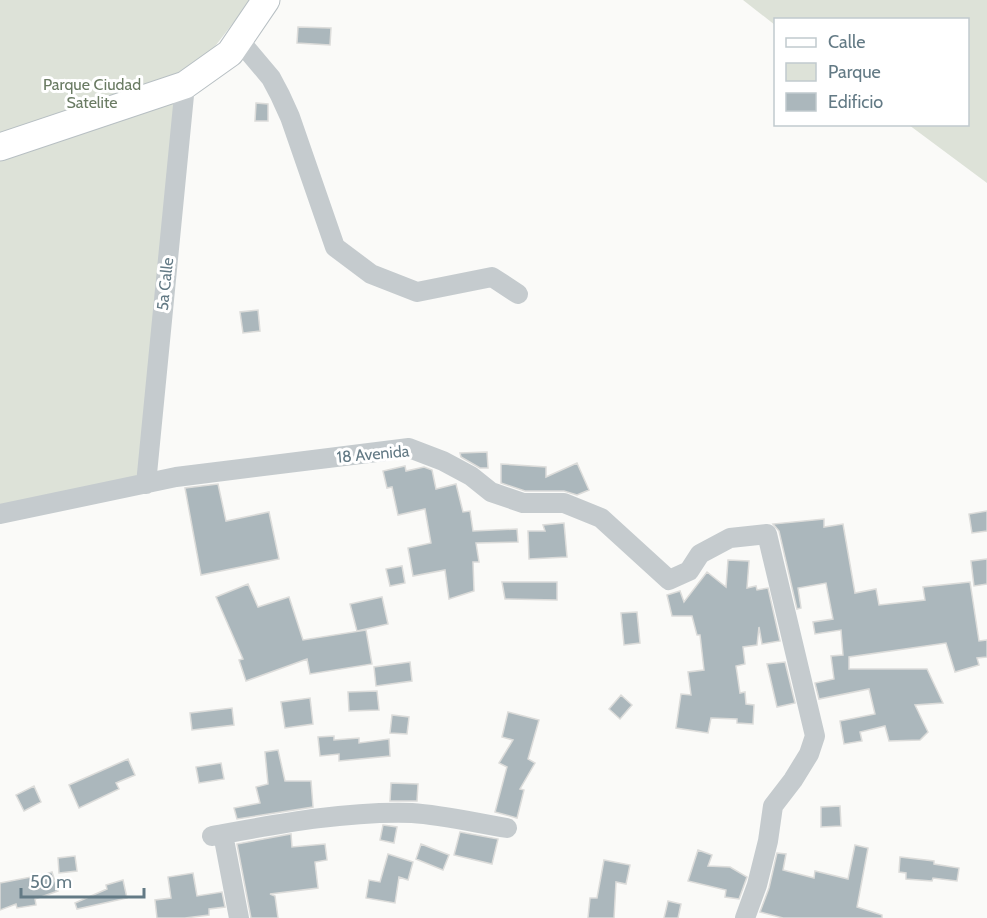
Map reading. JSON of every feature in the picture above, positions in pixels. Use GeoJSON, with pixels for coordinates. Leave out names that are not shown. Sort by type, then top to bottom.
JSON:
{"type":"FeatureCollection","features":[{"type":"Feature","properties":{"kind":"street"},"geometry":{"type":"LineString","coordinates":[[0,147],[185,85],[230,53],[266,0]]}},
{"type":"Feature","properties":{"kind":"street"},"geometry":{"type":"LineString","coordinates":[[239,40],[270,78],[280,95],[290,117],[335,247],[370,274],[417,292],[492,276],[518,294]]}},
{"type":"Feature","properties":{"kind":"street","name":"5a Calle"},"geometry":{"type":"LineString","coordinates":[[146,484],[185,85]]}},
{"type":"Feature","properties":{"kind":"street","name":"18 Avenida"},"geometry":{"type":"LineString","coordinates":[[0,514],[176,477],[409,448],[443,461],[471,476],[491,492],[523,503],[564,503],[601,518],[669,580],[689,571],[700,554],[730,538],[767,534],[815,736],[809,754],[773,806],[768,841],[757,885],[745,918]]}},
{"type":"Feature","properties":{"kind":"street"},"geometry":{"type":"LineString","coordinates":[[239,918],[217,835],[323,817],[356,814],[413,813],[507,828]]}},
{"type":"Feature","properties":{"kind":"green space","name":"Parque Ciudad Satelite"},"geometry":{"type":"Polygon","coordinates":[[[0,0],[251,0],[185,85],[146,484],[0,509],[0,0]]]}},
{"type":"Feature","properties":{"kind":"green space"},"geometry":{"type":"Polygon","coordinates":[[[743,0],[987,0],[987,183],[910,126],[969,126],[969,18],[774,18],[774,24],[743,0]]]}},
{"type":"Feature","properties":{"kind":"building"},"geometry":{"type":"Polygon","coordinates":[[[298,27],[331,28],[330,45],[297,43],[298,27]]]}},
{"type":"Feature","properties":{"kind":"building"},"geometry":{"type":"Polygon","coordinates":[[[256,103],[268,104],[268,121],[255,121],[256,103]]]}},
{"type":"Feature","properties":{"kind":"building"},"geometry":{"type":"Polygon","coordinates":[[[258,310],[260,331],[243,333],[240,312],[258,310]]]}},
{"type":"Feature","properties":{"kind":"building"},"geometry":{"type":"Polygon","coordinates":[[[487,452],[488,468],[480,468],[461,457],[460,453],[487,452]]]}},
{"type":"Feature","properties":{"kind":"building"},"geometry":{"type":"Polygon","coordinates":[[[577,463],[589,490],[577,495],[564,491],[525,491],[501,483],[501,464],[546,467],[546,477],[577,463]]]}},
{"type":"Feature","properties":{"kind":"building"},"geometry":{"type":"Polygon","coordinates":[[[405,466],[406,471],[424,467],[432,470],[436,489],[456,484],[463,512],[470,511],[473,531],[517,529],[518,542],[476,543],[479,562],[473,562],[474,591],[449,599],[445,570],[413,576],[408,548],[431,543],[425,509],[398,515],[392,487],[387,488],[383,471],[405,466]]]}},
{"type":"Feature","properties":{"kind":"building"},"geometry":{"type":"Polygon","coordinates":[[[218,484],[226,521],[269,512],[279,559],[201,575],[185,488],[218,484]]]}},
{"type":"Feature","properties":{"kind":"building"},"geometry":{"type":"Polygon","coordinates":[[[987,511],[987,531],[972,533],[969,514],[987,511]]]}},
{"type":"Feature","properties":{"kind":"building"},"geometry":{"type":"Polygon","coordinates":[[[824,519],[824,527],[843,524],[855,593],[876,589],[879,605],[925,600],[923,587],[970,582],[979,641],[987,640],[987,657],[977,658],[979,665],[955,672],[946,643],[849,657],[849,669],[927,669],[943,703],[915,705],[928,732],[920,740],[889,741],[885,726],[860,732],[862,741],[844,744],[840,721],[875,714],[869,689],[819,699],[815,683],[834,679],[831,656],[843,655],[841,630],[815,634],[813,622],[833,619],[826,583],[798,588],[801,608],[797,609],[779,531],[773,524],[824,519]]]}},
{"type":"Feature","properties":{"kind":"building"},"geometry":{"type":"Polygon","coordinates":[[[564,523],[567,557],[529,559],[528,531],[545,531],[543,525],[564,523]]]}},
{"type":"Feature","properties":{"kind":"building"},"geometry":{"type":"Polygon","coordinates":[[[987,559],[987,584],[974,586],[971,561],[987,559]]]}},
{"type":"Feature","properties":{"kind":"building"},"geometry":{"type":"Polygon","coordinates":[[[728,560],[749,561],[747,588],[756,586],[757,590],[768,588],[780,641],[762,644],[759,627],[757,645],[743,647],[745,664],[736,666],[740,693],[745,692],[746,704],[754,705],[753,724],[737,723],[737,719],[711,718],[708,733],[676,728],[681,694],[691,695],[688,672],[704,670],[700,635],[697,635],[692,616],[672,616],[667,595],[680,591],[684,602],[707,572],[726,587],[728,560]]]}},
{"type":"Feature","properties":{"kind":"building"},"geometry":{"type":"Polygon","coordinates":[[[402,566],[405,583],[390,586],[386,569],[402,566]]]}},
{"type":"Feature","properties":{"kind":"building"},"geometry":{"type":"Polygon","coordinates":[[[502,582],[557,582],[557,600],[505,599],[502,582]]]}},
{"type":"Feature","properties":{"kind":"building"},"geometry":{"type":"Polygon","coordinates":[[[248,584],[258,607],[289,597],[303,640],[366,630],[372,664],[310,674],[307,659],[246,681],[239,660],[243,659],[216,597],[248,584]]]}},
{"type":"Feature","properties":{"kind":"building"},"geometry":{"type":"Polygon","coordinates":[[[382,597],[388,624],[357,631],[350,604],[382,597]]]}},
{"type":"Feature","properties":{"kind":"building"},"geometry":{"type":"Polygon","coordinates":[[[637,612],[640,643],[624,645],[621,613],[637,612]]]}},
{"type":"Feature","properties":{"kind":"building"},"geometry":{"type":"Polygon","coordinates":[[[410,662],[412,681],[376,686],[374,667],[410,662]]]}},
{"type":"Feature","properties":{"kind":"building"},"geometry":{"type":"Polygon","coordinates":[[[785,662],[795,703],[777,707],[767,664],[785,662]]]}},
{"type":"Feature","properties":{"kind":"building"},"geometry":{"type":"Polygon","coordinates":[[[377,691],[379,710],[349,711],[348,692],[377,691]]]}},
{"type":"Feature","properties":{"kind":"building"},"geometry":{"type":"Polygon","coordinates":[[[621,695],[632,705],[620,719],[609,709],[621,695]]]}},
{"type":"Feature","properties":{"kind":"building"},"geometry":{"type":"Polygon","coordinates":[[[310,698],[313,724],[285,728],[281,702],[310,698]]]}},
{"type":"Feature","properties":{"kind":"building"},"geometry":{"type":"Polygon","coordinates":[[[232,708],[234,725],[192,730],[190,713],[232,708]]]}},
{"type":"Feature","properties":{"kind":"building"},"geometry":{"type":"Polygon","coordinates":[[[508,712],[539,720],[528,759],[535,763],[520,789],[524,790],[517,818],[495,812],[507,767],[499,763],[513,740],[502,737],[508,712]]]}},
{"type":"Feature","properties":{"kind":"building"},"geometry":{"type":"Polygon","coordinates":[[[392,715],[409,717],[407,734],[390,733],[392,715]]]}},
{"type":"Feature","properties":{"kind":"building"},"geometry":{"type":"Polygon","coordinates":[[[334,736],[334,740],[359,738],[359,743],[389,739],[390,756],[339,761],[339,754],[320,756],[318,737],[334,736]]]}},
{"type":"Feature","properties":{"kind":"building"},"geometry":{"type":"Polygon","coordinates":[[[278,750],[285,781],[311,781],[313,807],[237,819],[234,808],[260,803],[256,787],[268,784],[265,752],[278,750]]]}},
{"type":"Feature","properties":{"kind":"building"},"geometry":{"type":"Polygon","coordinates":[[[128,759],[135,775],[116,783],[119,789],[79,808],[69,785],[128,759]]]}},
{"type":"Feature","properties":{"kind":"building"},"geometry":{"type":"Polygon","coordinates":[[[221,763],[224,779],[199,783],[196,767],[221,763]]]}},
{"type":"Feature","properties":{"kind":"building"},"geometry":{"type":"Polygon","coordinates":[[[391,783],[418,784],[417,801],[390,801],[391,783]]]}},
{"type":"Feature","properties":{"kind":"building"},"geometry":{"type":"Polygon","coordinates":[[[34,786],[41,802],[24,811],[16,795],[34,786]]]}},
{"type":"Feature","properties":{"kind":"building"},"geometry":{"type":"Polygon","coordinates":[[[840,806],[841,826],[821,827],[821,807],[840,806]]]}},
{"type":"Feature","properties":{"kind":"building"},"geometry":{"type":"Polygon","coordinates":[[[383,825],[397,827],[394,843],[380,840],[383,825]]]}},
{"type":"Feature","properties":{"kind":"building"},"geometry":{"type":"Polygon","coordinates":[[[460,832],[498,839],[492,864],[454,855],[460,832]]]}},
{"type":"Feature","properties":{"kind":"building"},"geometry":{"type":"Polygon","coordinates":[[[291,834],[292,847],[325,844],[327,860],[315,862],[318,888],[270,894],[275,896],[278,918],[251,918],[237,844],[291,834]]]}},
{"type":"Feature","properties":{"kind":"building"},"geometry":{"type":"Polygon","coordinates":[[[421,844],[449,855],[443,870],[416,859],[421,844]]]}},
{"type":"Feature","properties":{"kind":"building"},"geometry":{"type":"Polygon","coordinates":[[[855,845],[868,848],[857,907],[882,915],[882,918],[783,918],[760,912],[769,888],[777,853],[786,854],[783,870],[814,878],[815,871],[848,879],[855,845]]]}},
{"type":"Feature","properties":{"kind":"building"},"geometry":{"type":"Polygon","coordinates":[[[698,850],[712,855],[708,866],[730,867],[747,877],[739,899],[725,897],[726,890],[688,881],[698,850]]]}},
{"type":"Feature","properties":{"kind":"building"},"geometry":{"type":"Polygon","coordinates":[[[388,854],[413,862],[408,880],[399,877],[395,903],[366,898],[369,880],[380,882],[388,854]]]}},
{"type":"Feature","properties":{"kind":"building"},"geometry":{"type":"Polygon","coordinates":[[[75,856],[77,871],[59,873],[58,858],[75,856]]]}},
{"type":"Feature","properties":{"kind":"building"},"geometry":{"type":"Polygon","coordinates":[[[900,857],[934,861],[934,864],[959,868],[957,881],[933,878],[932,881],[906,879],[906,873],[899,872],[900,857]]]}},
{"type":"Feature","properties":{"kind":"building"},"geometry":{"type":"Polygon","coordinates":[[[604,860],[630,865],[626,884],[616,882],[614,918],[588,918],[590,898],[597,898],[604,860]]]}},
{"type":"Feature","properties":{"kind":"building"},"geometry":{"type":"Polygon","coordinates":[[[52,872],[58,891],[35,899],[36,905],[17,908],[16,904],[0,910],[0,883],[31,877],[32,879],[52,872]]]}},
{"type":"Feature","properties":{"kind":"building"},"geometry":{"type":"Polygon","coordinates":[[[193,873],[197,896],[222,892],[225,907],[209,909],[209,915],[157,918],[155,900],[171,898],[168,877],[193,873]]]}},
{"type":"Feature","properties":{"kind":"building"},"geometry":{"type":"Polygon","coordinates":[[[123,880],[127,898],[77,909],[75,903],[107,889],[106,885],[123,880]]]}},
{"type":"Feature","properties":{"kind":"building"},"geometry":{"type":"Polygon","coordinates":[[[668,901],[681,904],[678,918],[664,918],[668,901]]]}}]}
